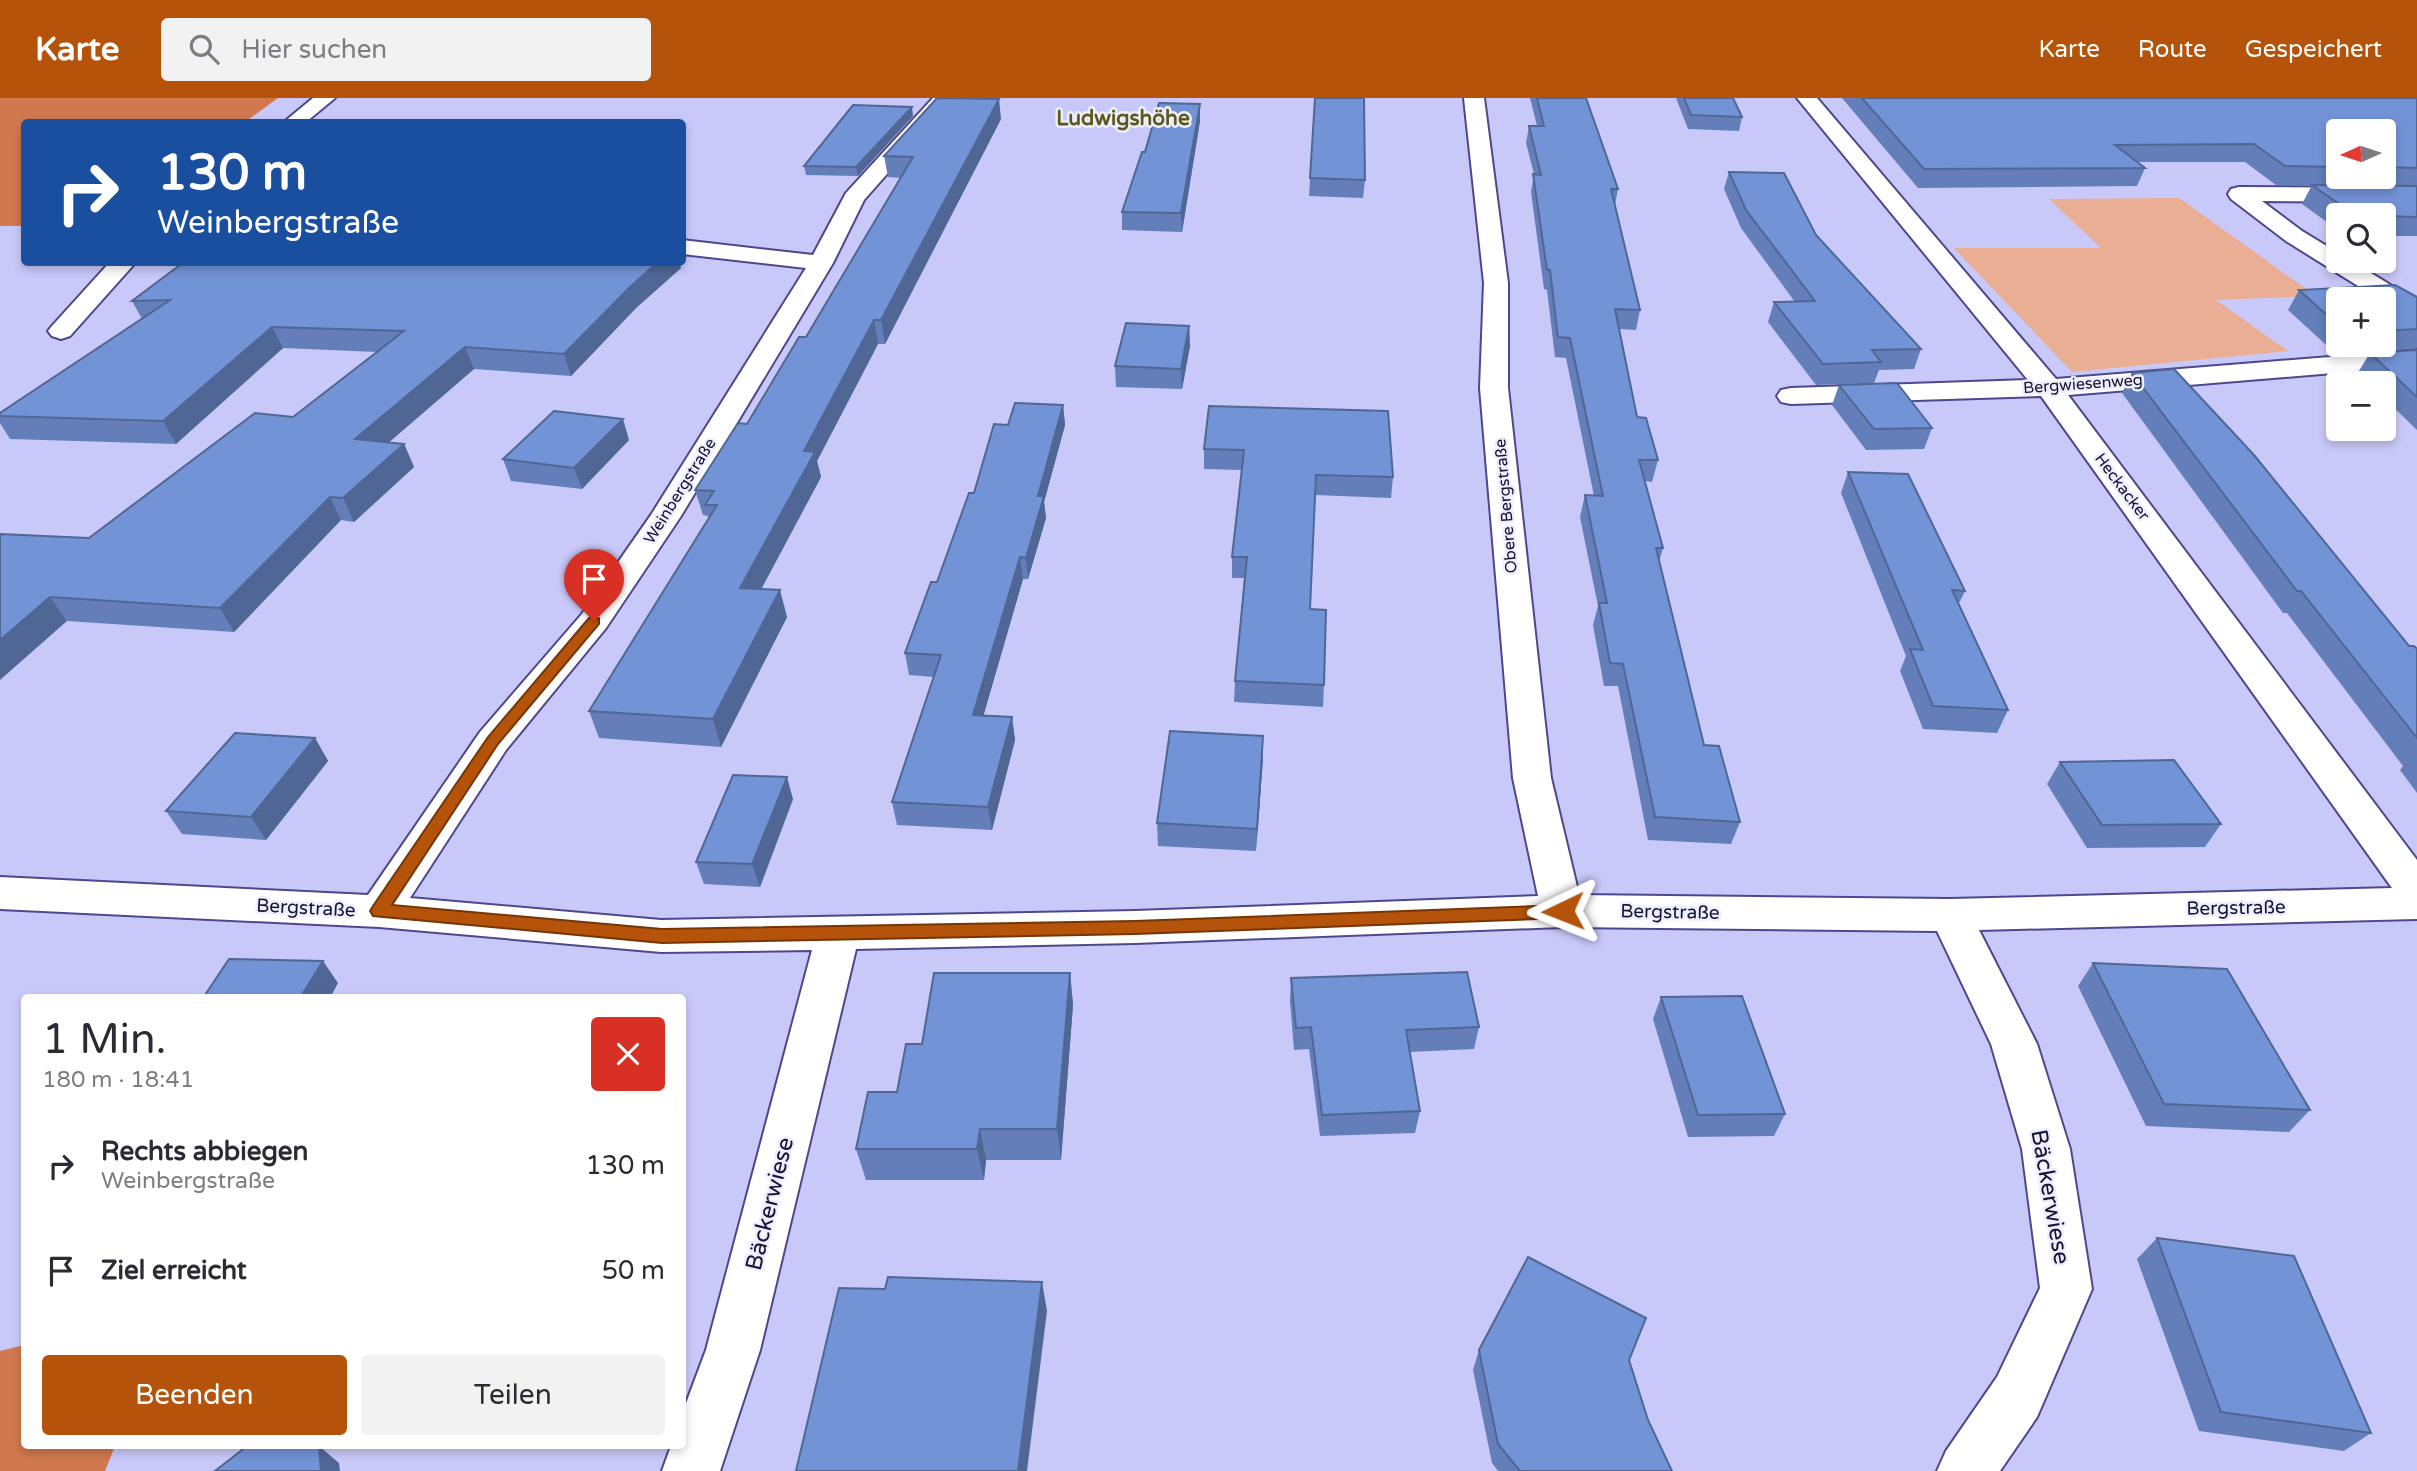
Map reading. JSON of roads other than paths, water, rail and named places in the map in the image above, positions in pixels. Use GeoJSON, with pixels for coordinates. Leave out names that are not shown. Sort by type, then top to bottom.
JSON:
{"type":"FeatureCollection","features":[{"type":"Feature","properties":{"kind":"street"},"geometry":{"type":"LineString","coordinates":[[298,119],[325,98]]}},
{"type":"Feature","properties":{"kind":"street","name":"Weinbergstraße"},"geometry":{"type":"LineString","coordinates":[[379,911],[493,741],[594,621],[638,557],[821,262],[854,198],[944,98]]}},
{"type":"Feature","properties":{"kind":"street","name":"Obere Bergstraße"},"geometry":{"type":"LineString","coordinates":[[1474,98],[1496,283],[1494,388],[1532,778],[1563,911]]}},
{"type":"Feature","properties":{"kind":"street","name":"Heckacker"},"geometry":{"type":"LineString","coordinates":[[1807,98],[2049,388],[2417,891]]}},
{"type":"Feature","properties":{"kind":"street"},"geometry":{"type":"LineString","coordinates":[[2417,195],[2239,194],[2294,236],[2417,312]]}},
{"type":"Feature","properties":{"kind":"street"},"geometry":{"type":"LineString","coordinates":[[686,247],[821,262]]}},
{"type":"Feature","properties":{"kind":"street"},"geometry":{"type":"LineString","coordinates":[[61,331],[120,266]]}},
{"type":"Feature","properties":{"kind":"street","name":"Bergwiesenweg"},"geometry":{"type":"LineString","coordinates":[[1791,396],[2049,388],[2417,358]]}},
{"type":"Feature","properties":{"kind":"street","name":"Bergstraße"},"geometry":{"type":"LineString","coordinates":[[0,892],[379,911],[662,936],[1135,928],[1563,911],[1950,915],[2417,903]]}},
{"type":"Feature","properties":{"kind":"street","name":"Bäckerwiese"},"geometry":{"type":"LineString","coordinates":[[1950,915],[2014,1044],[2042,1135],[2066,1289],[2017,1397],[1966,1471]]}},
{"type":"Feature","properties":{"kind":"street","name":"Bäckerwiese"},"geometry":{"type":"LineString","coordinates":[[691,1471],[733,1350],[838,934]]}},
{"type":"Feature","properties":{"kind":"district","name":"Ludwigshöhe"},"geometry":{"type":"Point","coordinates":[1123,118]}}]}
